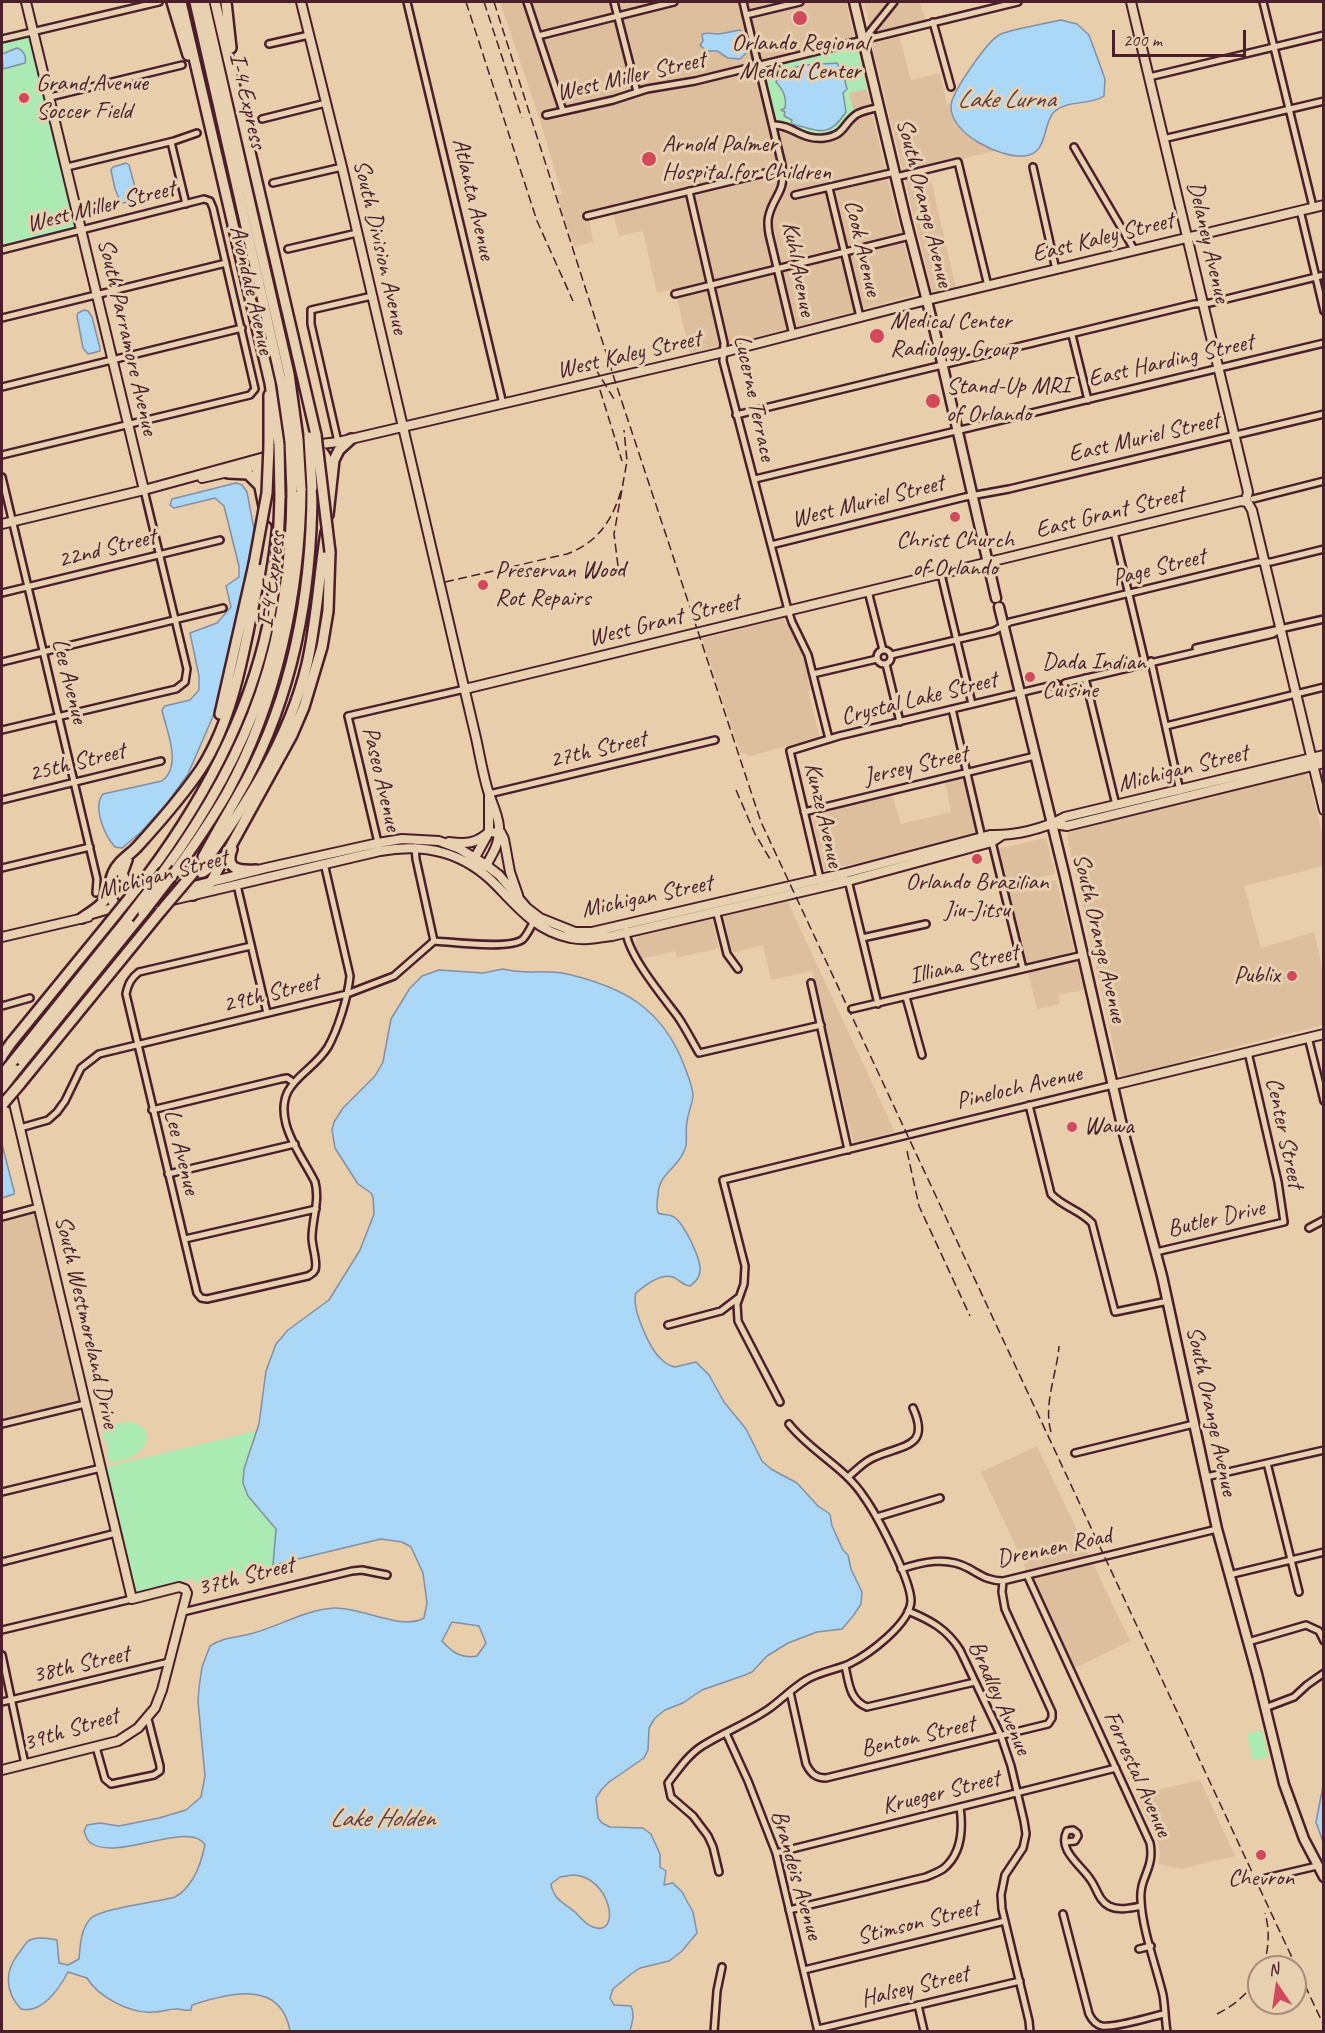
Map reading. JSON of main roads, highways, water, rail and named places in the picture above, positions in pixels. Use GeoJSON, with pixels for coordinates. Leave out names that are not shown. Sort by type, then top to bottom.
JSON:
{"type":"FeatureCollection","features":[{"type":"Feature","properties":{"kind":"highway"},"geometry":{"type":"LineString","coordinates":[[171,2],[216,153]]}},
{"type":"Feature","properties":{"kind":"highway"},"geometry":{"type":"LineString","coordinates":[[2,1054],[147,876],[184,823],[228,742],[251,682],[270,611],[278,544],[280,496],[268,404],[270,383],[182,2]]}},
{"type":"Feature","properties":{"kind":"highway","name":"I-4 Express"},"geometry":{"type":"LineString","coordinates":[[195,2],[279,375],[292,444]]}},
{"type":"Feature","properties":{"kind":"highway"},"geometry":{"type":"LineString","coordinates":[[215,2],[298,361],[312,439],[327,550]]}},
{"type":"Feature","properties":{"kind":"highway"},"geometry":{"type":"LineString","coordinates":[[225,2],[231,44],[229,59]]}},
{"type":"Feature","properties":{"kind":"highway","name":"I-4 Express"},"geometry":{"type":"LineString","coordinates":[[2,1088],[143,914],[204,832],[229,790],[264,708],[288,624],[299,539],[289,374],[205,4]]}},
{"type":"Feature","properties":{"kind":"highway"},"geometry":{"type":"LineString","coordinates":[[256,870],[238,870],[232,866],[229,859],[231,850],[304,707],[322,647],[329,598],[327,460],[312,439]]}},
{"type":"Feature","properties":{"kind":"highway"},"geometry":{"type":"LineString","coordinates":[[2,1106],[194,872],[247,780],[268,732],[286,681],[298,633],[306,588],[311,538],[312,439]]}},
{"type":"Feature","properties":{"kind":"highway"},"geometry":{"type":"LineString","coordinates":[[194,872],[201,868],[239,813],[268,764],[294,705],[306,666],[327,550],[333,460],[339,450],[351,439]]}},
{"type":"Feature","properties":{"kind":"highway"},"geometry":{"type":"LineString","coordinates":[[228,742],[229,728],[246,667],[264,584],[268,549],[257,472],[266,459],[292,444]]}},
{"type":"Feature","properties":{"kind":"highway"},"geometry":{"type":"LineString","coordinates":[[180,797],[210,742],[222,709],[254,564],[274,445]]}},
{"type":"Feature","properties":{"kind":"highway"},"geometry":{"type":"LineString","coordinates":[[262,498],[262,481],[273,474],[313,465],[320,466],[327,477]]}},
{"type":"Feature","properties":{"kind":"highway"},"geometry":{"type":"LineString","coordinates":[[228,473],[248,474],[259,484]]}},
{"type":"Feature","properties":{"kind":"highway","name":"I-4 Express"},"geometry":{"type":"LineString","coordinates":[[2,1075],[126,915],[164,872],[194,831],[214,798],[240,746],[264,686],[281,623],[297,490]]}},
{"type":"Feature","properties":{"kind":"highway"},"geometry":{"type":"LineString","coordinates":[[230,846],[220,860],[203,872],[136,885],[128,884],[122,874],[128,858],[180,797],[206,760],[214,743],[241,664],[258,586],[266,527]]}},
{"type":"Feature","properties":{"kind":"highway"},"geometry":{"type":"LineString","coordinates":[[287,742],[303,699],[317,648],[322,607],[321,575]]}},
{"type":"Feature","properties":{"kind":"highway"},"geometry":{"type":"LineString","coordinates":[[193,895],[211,882],[247,817]]}},
{"type":"Feature","properties":{"kind":"highway"},"geometry":{"type":"LineString","coordinates":[[82,918],[107,899],[114,870],[123,859],[128,858]]}},
{"type":"Feature","properties":{"kind":"highway"},"geometry":{"type":"LineString","coordinates":[[110,890],[115,906],[126,915]]}},
{"type":"Feature","properties":{"kind":"main road","name":"South Orange Avenue"},"geometry":{"type":"LineString","coordinates":[[854,2],[943,366],[956,431],[996,598]]}},
{"type":"Feature","properties":{"kind":"main road","name":"South Orange Avenue"},"geometry":{"type":"LineString","coordinates":[[999,607],[1125,1140],[1168,1301],[1217,1529],[1289,1802],[1323,1877]]}},
{"type":"Feature","properties":{"kind":"water","name":"Lake Lurna"},"geometry":{"type":"Polygon","coordinates":[[[1061,20],[1077,24],[1089,35],[1105,79],[1104,96],[1092,101],[1064,106],[1053,113],[1041,145],[1032,154],[1014,156],[1002,153],[967,135],[953,116],[951,106],[970,68],[986,47],[1003,33],[1061,20]]]}},
{"type":"Feature","properties":{"kind":"water"},"geometry":{"type":"Polygon","coordinates":[[[740,30],[748,51],[740,59],[728,58],[717,51],[706,51],[700,45],[703,41],[702,34],[720,34],[740,30]]]}},
{"type":"Feature","properties":{"kind":"water"},"geometry":{"type":"Polygon","coordinates":[[[17,48],[24,54],[25,63],[3,69],[2,54],[17,48]]]}},
{"type":"Feature","properties":{"kind":"water"},"geometry":{"type":"Polygon","coordinates":[[[837,63],[841,71],[847,73],[845,81],[847,89],[843,93],[846,112],[833,127],[827,130],[815,130],[791,124],[792,120],[784,116],[785,112],[781,110],[785,108],[785,97],[776,82],[780,76],[793,68],[837,63]]]}},
{"type":"Feature","properties":{"kind":"water"},"geometry":{"type":"Polygon","coordinates":[[[126,163],[129,165],[138,198],[133,202],[121,203],[111,170],[113,167],[126,163]]]}},
{"type":"Feature","properties":{"kind":"water"},"geometry":{"type":"Polygon","coordinates":[[[84,310],[88,311],[92,317],[100,348],[100,351],[88,354],[83,348],[77,316],[84,310]]]}},
{"type":"Feature","properties":{"kind":"water"},"geometry":{"type":"Polygon","coordinates":[[[236,483],[242,485],[247,492],[254,529],[249,568],[214,714],[188,774],[168,802],[141,832],[122,848],[115,847],[107,836],[101,821],[100,800],[103,794],[162,781],[168,774],[172,757],[162,710],[165,706],[190,700],[199,690],[199,676],[190,633],[217,623],[231,607],[226,586],[239,577],[239,566],[224,506],[215,498],[174,508],[170,505],[172,499],[236,483]]]}},
{"type":"Feature","properties":{"kind":"water","name":"Lake Holden"},"geometry":{"type":"Polygon","coordinates":[[[503,969],[519,972],[559,973],[606,986],[638,1003],[652,1015],[675,1045],[690,1080],[693,1096],[686,1125],[685,1149],[659,1187],[657,1208],[658,1213],[676,1219],[686,1232],[700,1265],[700,1273],[690,1286],[668,1276],[658,1278],[643,1287],[636,1293],[635,1300],[639,1318],[657,1355],[668,1365],[675,1367],[696,1362],[709,1375],[724,1402],[746,1429],[762,1461],[771,1469],[797,1483],[818,1506],[830,1514],[832,1526],[843,1550],[848,1555],[851,1569],[862,1592],[861,1604],[842,1629],[817,1632],[788,1643],[767,1656],[752,1672],[702,1690],[683,1703],[665,1710],[655,1718],[649,1728],[648,1750],[644,1758],[609,1782],[596,1798],[598,1818],[602,1823],[610,1827],[643,1828],[651,1834],[660,1854],[660,1867],[666,1871],[664,1885],[673,1883],[682,1892],[693,1912],[697,1933],[681,1952],[669,1961],[640,1968],[613,1989],[610,1998],[614,2005],[631,2006],[633,2015],[630,2031],[290,2031],[285,2014],[276,2003],[265,1997],[237,1994],[192,2005],[191,2010],[144,2012],[116,2003],[99,1992],[87,1978],[68,1972],[60,1986],[43,2004],[29,2010],[21,2009],[12,1996],[8,1981],[14,1960],[28,1941],[38,1938],[57,1940],[59,1963],[68,1965],[79,1959],[83,1932],[91,1918],[118,1908],[175,1897],[187,1887],[195,1874],[205,1845],[197,1838],[185,1836],[118,1848],[103,1847],[90,1842],[84,1831],[87,1825],[100,1823],[119,1826],[159,1818],[186,1810],[201,1797],[205,1776],[198,1701],[202,1667],[210,1646],[224,1639],[260,1631],[323,1609],[345,1609],[405,1622],[424,1618],[427,1603],[423,1573],[411,1547],[402,1542],[381,1539],[273,1565],[276,1529],[248,1496],[243,1483],[244,1469],[259,1424],[266,1371],[276,1344],[288,1330],[329,1300],[360,1250],[374,1214],[371,1193],[358,1184],[335,1148],[332,1130],[334,1122],[343,1108],[375,1076],[383,1062],[391,1019],[410,988],[422,976],[439,970],[483,973],[503,969]],[[452,1622],[442,1641],[457,1654],[477,1656],[486,1643],[479,1626],[452,1622]],[[573,1875],[560,1877],[551,1884],[554,1893],[588,1925],[602,1928],[607,1924],[609,1916],[604,1895],[586,1878],[573,1875]]]}},
{"type":"Feature","properties":{"kind":"water"},"geometry":{"type":"Polygon","coordinates":[[[2,1144],[14,1194],[2,1198],[2,1144]]]}},
{"type":"Feature","properties":{"kind":"water"},"geometry":{"type":"Polygon","coordinates":[[[1323,1786],[1323,1842],[1316,1822],[1323,1786]]]}},
{"type":"Feature","properties":{"kind":"railway"},"geometry":{"type":"LineString","coordinates":[[466,2],[537,221],[573,301]]}},
{"type":"Feature","properties":{"kind":"railway"},"geometry":{"type":"LineString","coordinates":[[484,2],[522,118]]}},
{"type":"Feature","properties":{"kind":"railway"},"geometry":{"type":"LineString","coordinates":[[494,2],[616,384],[761,822],[1324,2026]]}},
{"type":"Feature","properties":{"kind":"railway"},"geometry":{"type":"LineString","coordinates":[[595,368],[614,399]]}},
{"type":"Feature","properties":{"kind":"railway"},"geometry":{"type":"LineString","coordinates":[[600,390],[622,461]]}},
{"type":"Feature","properties":{"kind":"railway"},"geometry":{"type":"LineString","coordinates":[[618,566],[614,534],[627,461],[624,430]]}},
{"type":"Feature","properties":{"kind":"railway"},"geometry":{"type":"LineString","coordinates":[[445,582],[567,554],[578,549],[602,530],[613,512],[621,491]]}},
{"type":"Feature","properties":{"kind":"railway"},"geometry":{"type":"LineString","coordinates":[[736,790],[755,834],[770,859]]}},
{"type":"Feature","properties":{"kind":"railway"},"geometry":{"type":"LineString","coordinates":[[907,1151],[919,1206],[970,1316]]}},
{"type":"Feature","properties":{"kind":"railway"},"geometry":{"type":"LineString","coordinates":[[1051,1432],[1049,1400],[1059,1346]]}},
{"type":"Feature","properties":{"kind":"railway"},"geometry":{"type":"LineString","coordinates":[[1265,1913],[1268,1927],[1267,1955]]}},
{"type":"Feature","properties":{"kind":"railway"},"geometry":{"type":"LineString","coordinates":[[1217,2014],[1230,2007],[1247,1991]]}},
{"type":"Feature","properties":{"kind":"place","name":"Orlando Regional Medical Center"},"geometry":{"type":"Point","coordinates":[800,18]}},
{"type":"Feature","properties":{"kind":"place","name":"Grand Avenue Soccer Field"},"geometry":{"type":"Point","coordinates":[24,98]}},
{"type":"Feature","properties":{"kind":"place","name":"Arnold Palmer Hospital for Children"},"geometry":{"type":"Point","coordinates":[649,159]}},
{"type":"Feature","properties":{"kind":"place","name":"Medical Center Radiology Group"},"geometry":{"type":"Point","coordinates":[877,336]}},
{"type":"Feature","properties":{"kind":"place","name":"Stand-Up MRI of Orlando"},"geometry":{"type":"Point","coordinates":[933,401]}},
{"type":"Feature","properties":{"kind":"place","name":"Christ Church of Orlando"},"geometry":{"type":"Point","coordinates":[955,517]}},
{"type":"Feature","properties":{"kind":"place","name":"Preservan Wood Rot Repairs"},"geometry":{"type":"Point","coordinates":[483,585]}},
{"type":"Feature","properties":{"kind":"place","name":"Dada Indian Cuisine"},"geometry":{"type":"Point","coordinates":[1030,677]}},
{"type":"Feature","properties":{"kind":"place","name":"Orlando Brazilian Jiu-Jitsu"},"geometry":{"type":"Point","coordinates":[977,859]}},
{"type":"Feature","properties":{"kind":"place","name":"Publix"},"geometry":{"type":"Point","coordinates":[1292,976]}},
{"type":"Feature","properties":{"kind":"place","name":"Wawa"},"geometry":{"type":"Point","coordinates":[1072,1127]}},
{"type":"Feature","properties":{"kind":"place","name":"Chevron"},"geometry":{"type":"Point","coordinates":[1261,1855]}}]}
